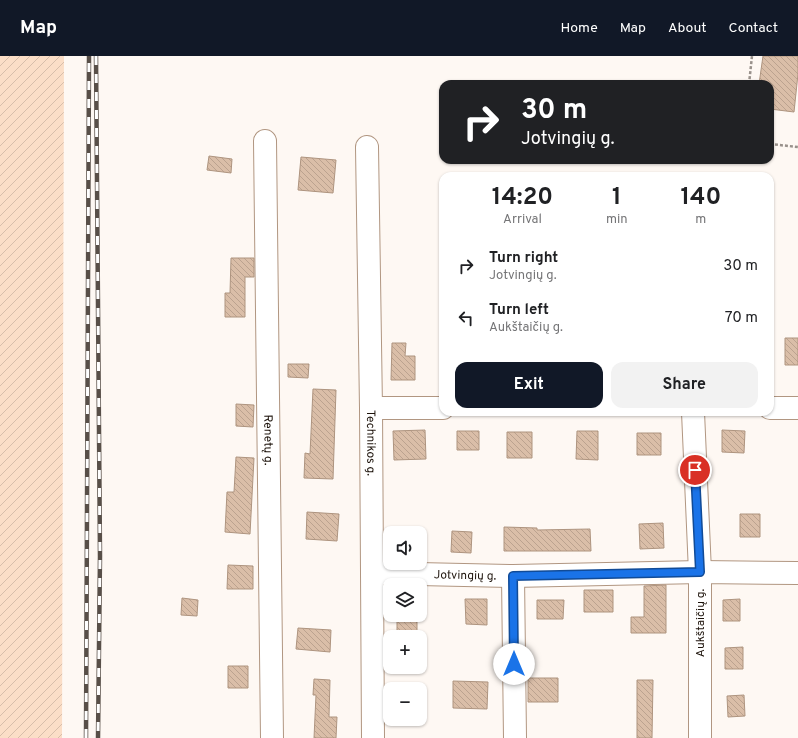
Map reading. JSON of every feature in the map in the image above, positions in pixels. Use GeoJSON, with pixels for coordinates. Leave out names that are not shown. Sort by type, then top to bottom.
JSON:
{"type":"FeatureCollection","features":[{"type":"Feature","properties":{"kind":"street","name":"Renetų g."},"geometry":{"type":"LineString","coordinates":[[266,141],[272,738]]}},
{"type":"Feature","properties":{"kind":"street","name":"Technikos g."},"geometry":{"type":"LineString","coordinates":[[367,147],[371,408],[373,738]]}},
{"type":"Feature","properties":{"kind":"street"},"geometry":{"type":"LineString","coordinates":[[371,408],[439,408]]}},
{"type":"Feature","properties":{"kind":"street"},"geometry":{"type":"LineString","coordinates":[[774,408],[798,408]]}},
{"type":"Feature","properties":{"kind":"street","name":"Aukštaičių g."},"geometry":{"type":"LineString","coordinates":[[693,416],[700,572],[700,738]]}},
{"type":"Feature","properties":{"kind":"street","name":"Jotvingių g."},"geometry":{"type":"LineString","coordinates":[[372,573],[513,576],[700,572],[798,573]]}},
{"type":"Feature","properties":{"kind":"street"},"geometry":{"type":"LineString","coordinates":[[513,576],[515,738]]}},
{"type":"Feature","properties":{"kind":"path"},"geometry":{"type":"LineString","coordinates":[[749,80],[752,56]]}},
{"type":"Feature","properties":{"kind":"path"},"geometry":{"type":"LineString","coordinates":[[774,144],[798,147]]}},
{"type":"Feature","properties":{"kind":"shaded area"},"geometry":{"type":"Polygon","coordinates":[[[0,56],[64,56],[62,738],[0,738],[0,56]]]}},
{"type":"Feature","properties":{"kind":"building"},"geometry":{"type":"Polygon","coordinates":[[[763,56],[798,56],[798,74],[794,112],[774,110],[774,80],[760,80],[763,56]]]}},
{"type":"Feature","properties":{"kind":"building"},"geometry":{"type":"Polygon","coordinates":[[[209,156],[232,159],[231,173],[207,170],[209,156]]]}},
{"type":"Feature","properties":{"kind":"building"},"geometry":{"type":"Polygon","coordinates":[[[301,157],[336,160],[333,193],[298,190],[301,157]]]}},
{"type":"Feature","properties":{"kind":"building"},"geometry":{"type":"Polygon","coordinates":[[[231,258],[254,258],[254,277],[245,277],[245,317],[225,317],[225,293],[230,293],[231,258]]]}},
{"type":"Feature","properties":{"kind":"building"},"geometry":{"type":"Polygon","coordinates":[[[785,338],[798,338],[798,365],[785,365],[785,338]]]}},
{"type":"Feature","properties":{"kind":"building"},"geometry":{"type":"Polygon","coordinates":[[[392,343],[406,343],[405,356],[415,356],[415,380],[391,380],[392,343]]]}},
{"type":"Feature","properties":{"kind":"building"},"geometry":{"type":"Polygon","coordinates":[[[288,364],[309,364],[308,378],[288,377],[288,364]]]}},
{"type":"Feature","properties":{"kind":"building"},"geometry":{"type":"Polygon","coordinates":[[[313,389],[336,390],[333,479],[304,478],[305,453],[310,454],[313,389]]]}},
{"type":"Feature","properties":{"kind":"building"},"geometry":{"type":"Polygon","coordinates":[[[236,404],[254,405],[253,427],[236,426],[236,404]]]}},
{"type":"Feature","properties":{"kind":"building"},"geometry":{"type":"Polygon","coordinates":[[[425,430],[426,459],[394,460],[393,431],[425,430]]]}},
{"type":"Feature","properties":{"kind":"building"},"geometry":{"type":"Polygon","coordinates":[[[722,430],[745,431],[744,453],[722,452],[722,430]]]}},
{"type":"Feature","properties":{"kind":"building"},"geometry":{"type":"Polygon","coordinates":[[[457,431],[479,431],[479,450],[457,450],[457,431]]]}},
{"type":"Feature","properties":{"kind":"building"},"geometry":{"type":"Polygon","coordinates":[[[577,431],[598,431],[598,460],[576,459],[577,431]]]}},
{"type":"Feature","properties":{"kind":"building"},"geometry":{"type":"Polygon","coordinates":[[[507,432],[532,432],[532,458],[507,458],[507,432]]]}},
{"type":"Feature","properties":{"kind":"building"},"geometry":{"type":"Polygon","coordinates":[[[637,433],[661,433],[661,455],[637,455],[637,433]]]}},
{"type":"Feature","properties":{"kind":"building"},"geometry":{"type":"Polygon","coordinates":[[[236,457],[254,458],[250,534],[225,532],[227,492],[234,492],[236,457]]]}},
{"type":"Feature","properties":{"kind":"building"},"geometry":{"type":"Polygon","coordinates":[[[307,512],[339,514],[337,541],[306,539],[307,512]]]}},
{"type":"Feature","properties":{"kind":"building"},"geometry":{"type":"Polygon","coordinates":[[[740,514],[760,514],[760,537],[740,537],[740,514]]]}},
{"type":"Feature","properties":{"kind":"building"},"geometry":{"type":"Polygon","coordinates":[[[663,523],[664,548],[640,549],[639,524],[663,523]]]}},
{"type":"Feature","properties":{"kind":"building"},"geometry":{"type":"Polygon","coordinates":[[[504,527],[537,528],[537,530],[590,529],[591,551],[504,551],[504,527]]]}},
{"type":"Feature","properties":{"kind":"building"},"geometry":{"type":"Polygon","coordinates":[[[452,531],[472,532],[471,553],[451,552],[452,531]]]}},
{"type":"Feature","properties":{"kind":"building"},"geometry":{"type":"Polygon","coordinates":[[[228,565],[253,566],[253,589],[227,589],[228,565]]]}},
{"type":"Feature","properties":{"kind":"building"},"geometry":{"type":"Polygon","coordinates":[[[666,585],[666,633],[631,633],[631,617],[644,617],[644,586],[666,585]]]}},
{"type":"Feature","properties":{"kind":"building"},"geometry":{"type":"Polygon","coordinates":[[[584,590],[613,590],[613,612],[584,612],[584,590]]]}},
{"type":"Feature","properties":{"kind":"building"},"geometry":{"type":"Polygon","coordinates":[[[182,598],[198,600],[197,616],[181,615],[182,598]]]}},
{"type":"Feature","properties":{"kind":"building"},"geometry":{"type":"Polygon","coordinates":[[[465,599],[487,599],[487,625],[466,624],[465,599]]]}},
{"type":"Feature","properties":{"kind":"building"},"geometry":{"type":"Polygon","coordinates":[[[740,599],[740,621],[723,621],[723,600],[740,599]]]}},
{"type":"Feature","properties":{"kind":"building"},"geometry":{"type":"Polygon","coordinates":[[[537,600],[564,600],[563,619],[537,619],[537,600]]]}},
{"type":"Feature","properties":{"kind":"building"},"geometry":{"type":"Polygon","coordinates":[[[397,622],[417,622],[417,630],[397,630],[397,622]]]}},
{"type":"Feature","properties":{"kind":"building"},"geometry":{"type":"Polygon","coordinates":[[[298,628],[331,630],[330,652],[296,649],[298,628]]]}},
{"type":"Feature","properties":{"kind":"building"},"geometry":{"type":"Polygon","coordinates":[[[743,647],[743,669],[725,669],[725,648],[743,647]]]}},
{"type":"Feature","properties":{"kind":"building"},"geometry":{"type":"Polygon","coordinates":[[[228,666],[248,666],[248,688],[228,688],[228,666]]]}},
{"type":"Feature","properties":{"kind":"building"},"geometry":{"type":"Polygon","coordinates":[[[528,678],[558,678],[558,702],[528,702],[528,678]]]}},
{"type":"Feature","properties":{"kind":"building"},"geometry":{"type":"Polygon","coordinates":[[[314,679],[330,680],[329,717],[337,717],[336,738],[314,738],[316,695],[313,695],[314,679]]]}},
{"type":"Feature","properties":{"kind":"building"},"geometry":{"type":"Polygon","coordinates":[[[637,680],[653,680],[652,738],[637,738],[637,680]]]}},
{"type":"Feature","properties":{"kind":"building"},"geometry":{"type":"Polygon","coordinates":[[[453,681],[488,682],[487,709],[453,708],[453,681]]]}},
{"type":"Feature","properties":{"kind":"building"},"geometry":{"type":"Polygon","coordinates":[[[744,695],[745,716],[728,717],[727,696],[744,695]]]}},
{"type":"Feature","properties":{"kind":"railway"},"geometry":{"type":"LineString","coordinates":[[86,738],[89,56]]}},
{"type":"Feature","properties":{"kind":"railway"},"geometry":{"type":"LineString","coordinates":[[96,56],[100,556],[98,738]]}},
{"type":"Feature","properties":{"kind":"route"},"geometry":{"type":"LineString","coordinates":[[514,664],[513,576],[700,572],[695,470]]}}]}
